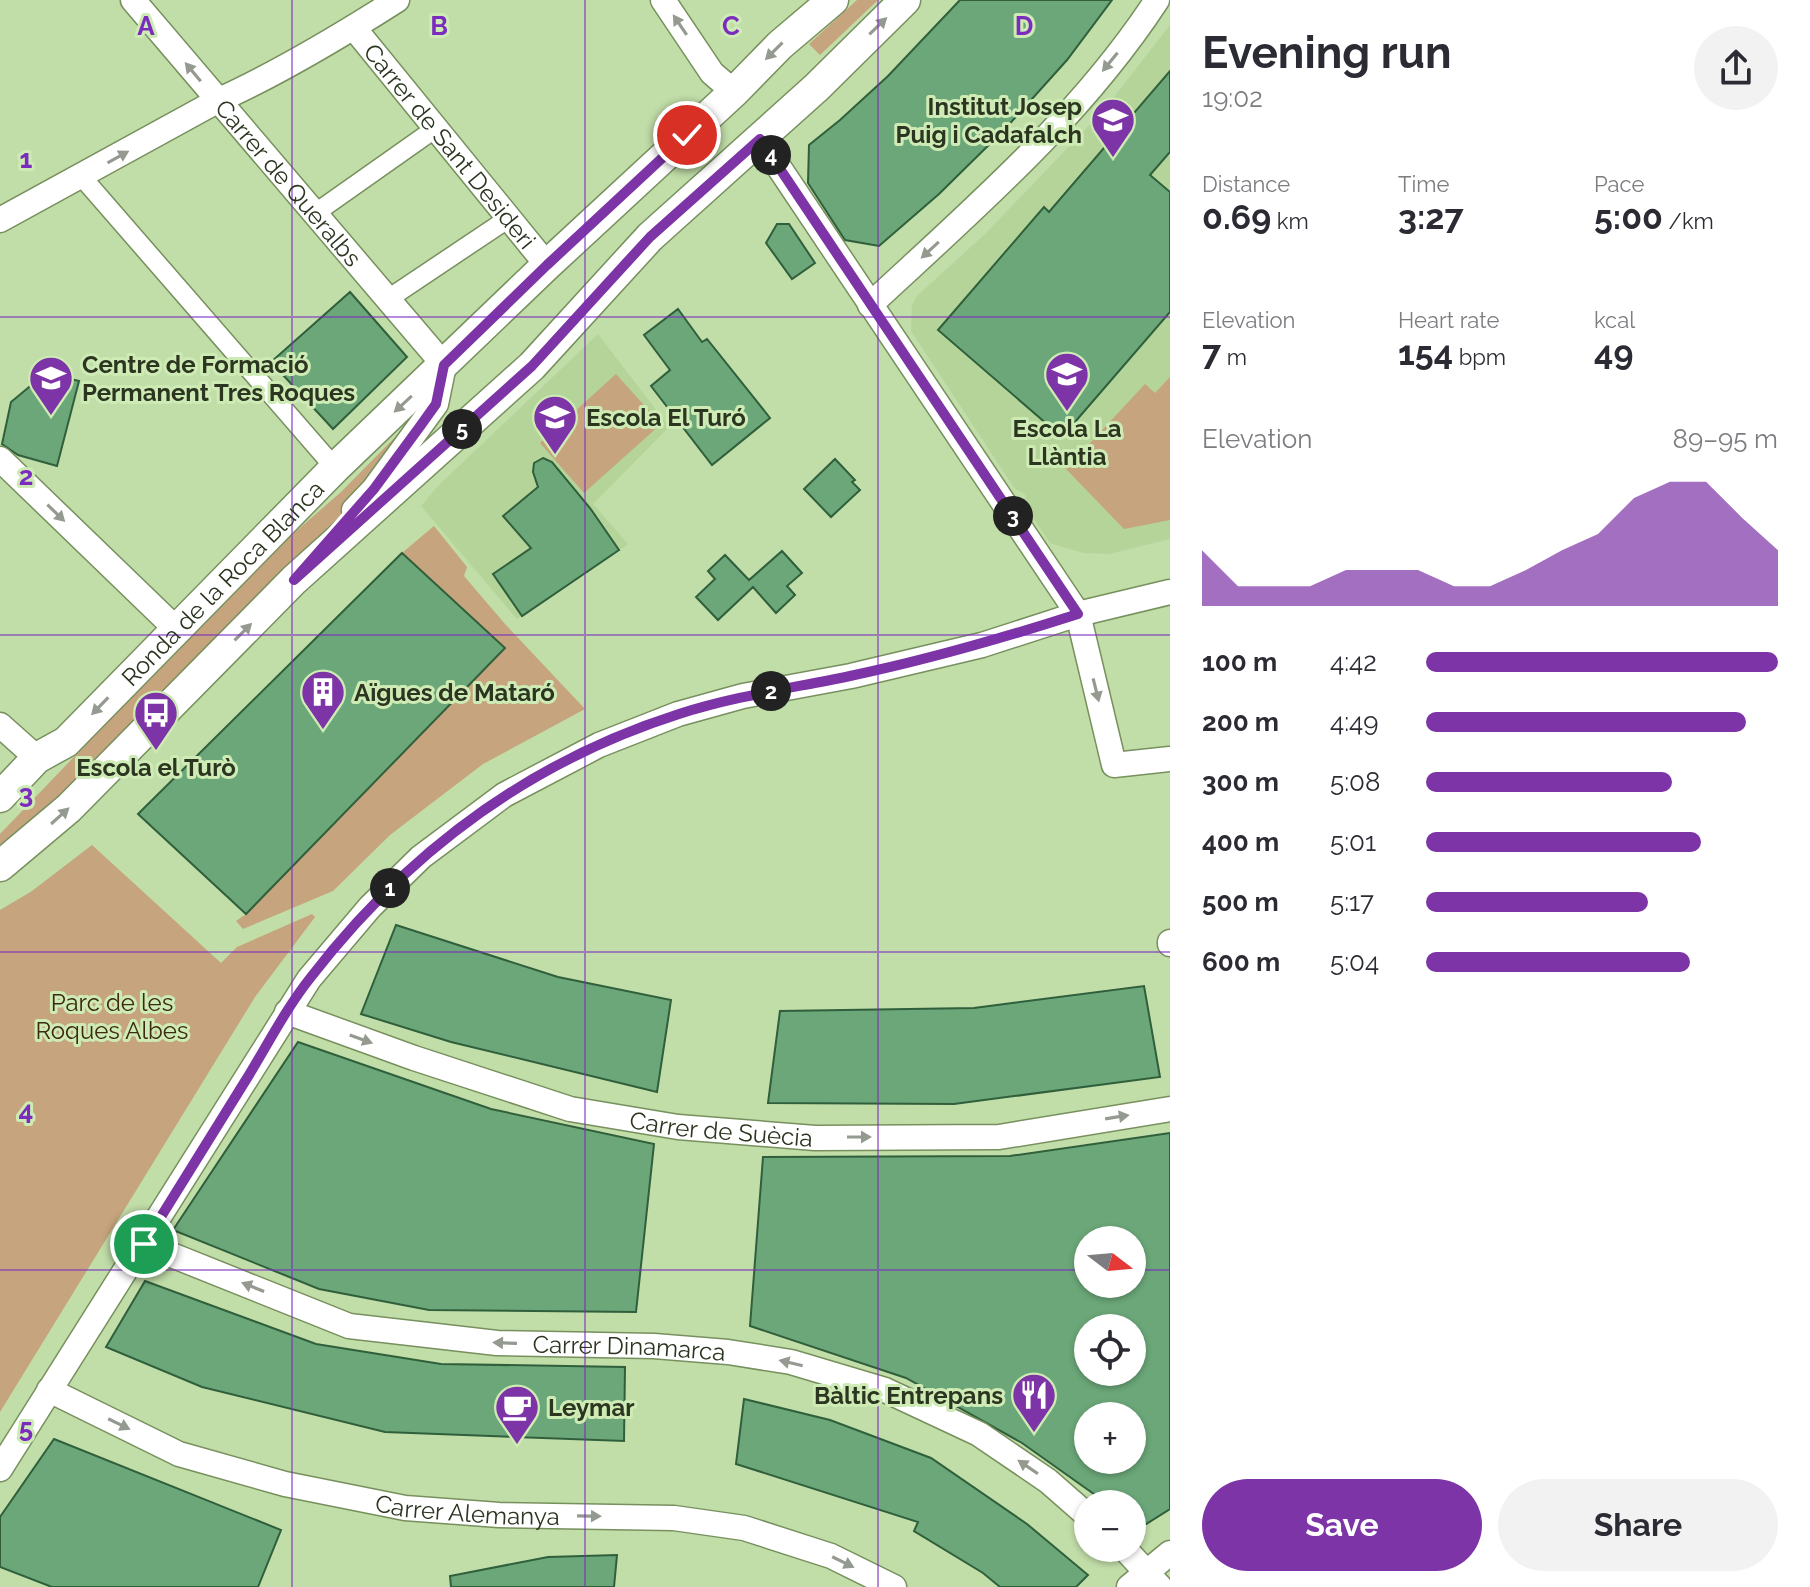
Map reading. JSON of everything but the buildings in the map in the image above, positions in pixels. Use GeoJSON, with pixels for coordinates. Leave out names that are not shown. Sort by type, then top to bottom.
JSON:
{"type":"FeatureCollection","features":[{"type":"Feature","properties":{"kind":"street","name":"Carrer de Queralbs"},"geometry":{"type":"LineString","coordinates":[[133,0],[444,365]]}},
{"type":"Feature","properties":{"kind":"street"},"geometry":{"type":"LineString","coordinates":[[0,220],[354,28],[397,0]]}},
{"type":"Feature","properties":{"kind":"street"},"geometry":{"type":"LineString","coordinates":[[663,0],[712,73],[734,92]]}},
{"type":"Feature","properties":{"kind":"street","name":"Ronda de la Roca Blanca"},"geometry":{"type":"LineString","coordinates":[[0,797],[37,758],[66,742],[335,468],[547,265],[734,92],[780,45],[833,0]]}},
{"type":"Feature","properties":{"kind":"street","name":"Ronda de la Roca Blanca"},"geometry":{"type":"LineString","coordinates":[[294,580],[532,366],[650,237],[760,139],[905,0]]}},
{"type":"Feature","properties":{"kind":"street"},"geometry":{"type":"LineString","coordinates":[[870,305],[1047,137],[1140,26],[1157,0]]}},
{"type":"Feature","properties":{"kind":"street","name":"Carrer de Sant Desideri"},"geometry":{"type":"LineString","coordinates":[[354,28],[547,265]]}},
{"type":"Feature","properties":{"kind":"street"},"geometry":{"type":"LineString","coordinates":[[314,214],[436,128]]}},
{"type":"Feature","properties":{"kind":"street"},"geometry":{"type":"LineString","coordinates":[[760,139],[1078,614],[1114,765],[1170,759]]}},
{"type":"Feature","properties":{"kind":"street"},"geometry":{"type":"LineString","coordinates":[[82,177],[335,468]]}},
{"type":"Feature","properties":{"kind":"street"},"geometry":{"type":"LineString","coordinates":[[388,299],[509,218]]}},
{"type":"Feature","properties":{"kind":"street","name":"Ronda de la Roca Blanca"},"geometry":{"type":"LineString","coordinates":[[0,866],[69,808],[294,580],[374,489],[436,404],[444,365]]}},
{"type":"Feature","properties":{"kind":"street"},"geometry":{"type":"LineString","coordinates":[[0,459],[175,628]]}},
{"type":"Feature","properties":{"kind":"street"},"geometry":{"type":"LineString","coordinates":[[0,1469],[309,979],[370,907],[421,857],[504,795],[557,765],[678,714],[743,696],[851,676],[982,645],[1078,614],[1170,592]]}},
{"type":"Feature","properties":{"kind":"street"},"geometry":{"type":"LineString","coordinates":[[0,725],[37,758]]}},
{"type":"Feature","properties":{"kind":"street","name":"Carrer de Suècia"},"geometry":{"type":"LineString","coordinates":[[287,1012],[570,1109],[678,1127],[815,1138],[999,1137],[1170,1109]]}},
{"type":"Feature","properties":{"kind":"street","name":"Carrer Dinamarca"},"geometry":{"type":"LineString","coordinates":[[144,1244],[349,1326],[497,1343],[654,1346],[728,1352],[791,1362],[885,1390],[979,1434],[1048,1481],[1074,1504]]}},
{"type":"Feature","properties":{"kind":"street","name":"Carrer Alemanya"},"geometry":{"type":"LineString","coordinates":[[49,1390],[179,1454],[285,1484],[405,1508],[499,1515],[674,1518],[744,1528],[831,1556],[894,1587]]}},
{"type":"Feature","properties":{"kind":"street"},"geometry":{"type":"LineString","coordinates":[[1133,1562],[1145,1581],[1170,1553]]}},
{"type":"Feature","properties":{"kind":"shaded area","name":"Escola La Llàntia"},"geometry":{"type":"Polygon","coordinates":[[[1170,25],[1170,539],[1109,554],[1083,553],[1050,543],[1030,513],[1025,494],[1015,489],[911,331],[912,305],[917,296],[985,234],[1104,110],[1170,25]]]}},
{"type":"Feature","properties":{"kind":"shaded area","name":"Escola El Turó"},"geometry":{"type":"Polygon","coordinates":[[[598,334],[669,427],[593,504],[628,544],[517,619],[421,506],[438,486],[598,334]]]}},
{"type":"Feature","properties":{"kind":"green space"},"geometry":{"type":"Polygon","coordinates":[[[857,0],[878,0],[820,55],[809,44],[857,0]]]}},
{"type":"Feature","properties":{"kind":"green space"},"geometry":{"type":"Polygon","coordinates":[[[616,374],[661,424],[584,493],[540,443],[616,374]]]}},
{"type":"Feature","properties":{"kind":"green space"},"geometry":{"type":"Polygon","coordinates":[[[1170,377],[1170,520],[1124,529],[1066,469],[1145,384],[1155,393],[1170,377]]]}},
{"type":"Feature","properties":{"kind":"green space"},"geometry":{"type":"Polygon","coordinates":[[[413,419],[348,516],[0,857],[0,834],[262,561],[341,492],[413,419]]]}},
{"type":"Feature","properties":{"kind":"green space"},"geometry":{"type":"Polygon","coordinates":[[[434,526],[467,567],[464,576],[585,709],[483,764],[390,835],[333,891],[243,929],[236,921],[505,648],[402,553],[434,526]]]}},
{"type":"Feature","properties":{"kind":"green space","name":"Parc de les Roques Albes"},"geometry":{"type":"Polygon","coordinates":[[[92,845],[221,963],[237,947],[312,914],[315,917],[255,997],[0,1412],[0,910],[32,891],[92,845]]]}},
{"type":"Feature","properties":{"kind":"place","name":"Institut Josep Puig i Cadafalch"},"geometry":{"type":"Point","coordinates":[1113,159]}},
{"type":"Feature","properties":{"kind":"place","name":"Escola La Llàntia"},"geometry":{"type":"Point","coordinates":[1067,413]}},
{"type":"Feature","properties":{"kind":"place","name":"Centre de Formació Permanent Tres Roques"},"geometry":{"type":"Point","coordinates":[51,417]}},
{"type":"Feature","properties":{"kind":"place","name":"Escola El Turó"},"geometry":{"type":"Point","coordinates":[555,456]}},
{"type":"Feature","properties":{"kind":"place","name":"Aïgues de Mataró"},"geometry":{"type":"Point","coordinates":[323,731]}},
{"type":"Feature","properties":{"kind":"place","name":"Escola el Turò"},"geometry":{"type":"Point","coordinates":[156,752]}},
{"type":"Feature","properties":{"kind":"place","name":"Bàltic Entrepans"},"geometry":{"type":"Point","coordinates":[1034,1434]}},
{"type":"Feature","properties":{"kind":"place","name":"Leymar"},"geometry":{"type":"Point","coordinates":[517,1446]}},
{"type":"Feature","properties":{"kind":"route"},"geometry":{"type":"LineString","coordinates":[[144,1244],[309,979],[370,907],[421,857],[504,795],[599,745],[678,714],[743,696],[851,676],[982,645],[1078,614],[760,139],[650,237],[532,366],[294,580],[374,489],[436,404],[444,365],[687,135]]}}]}
